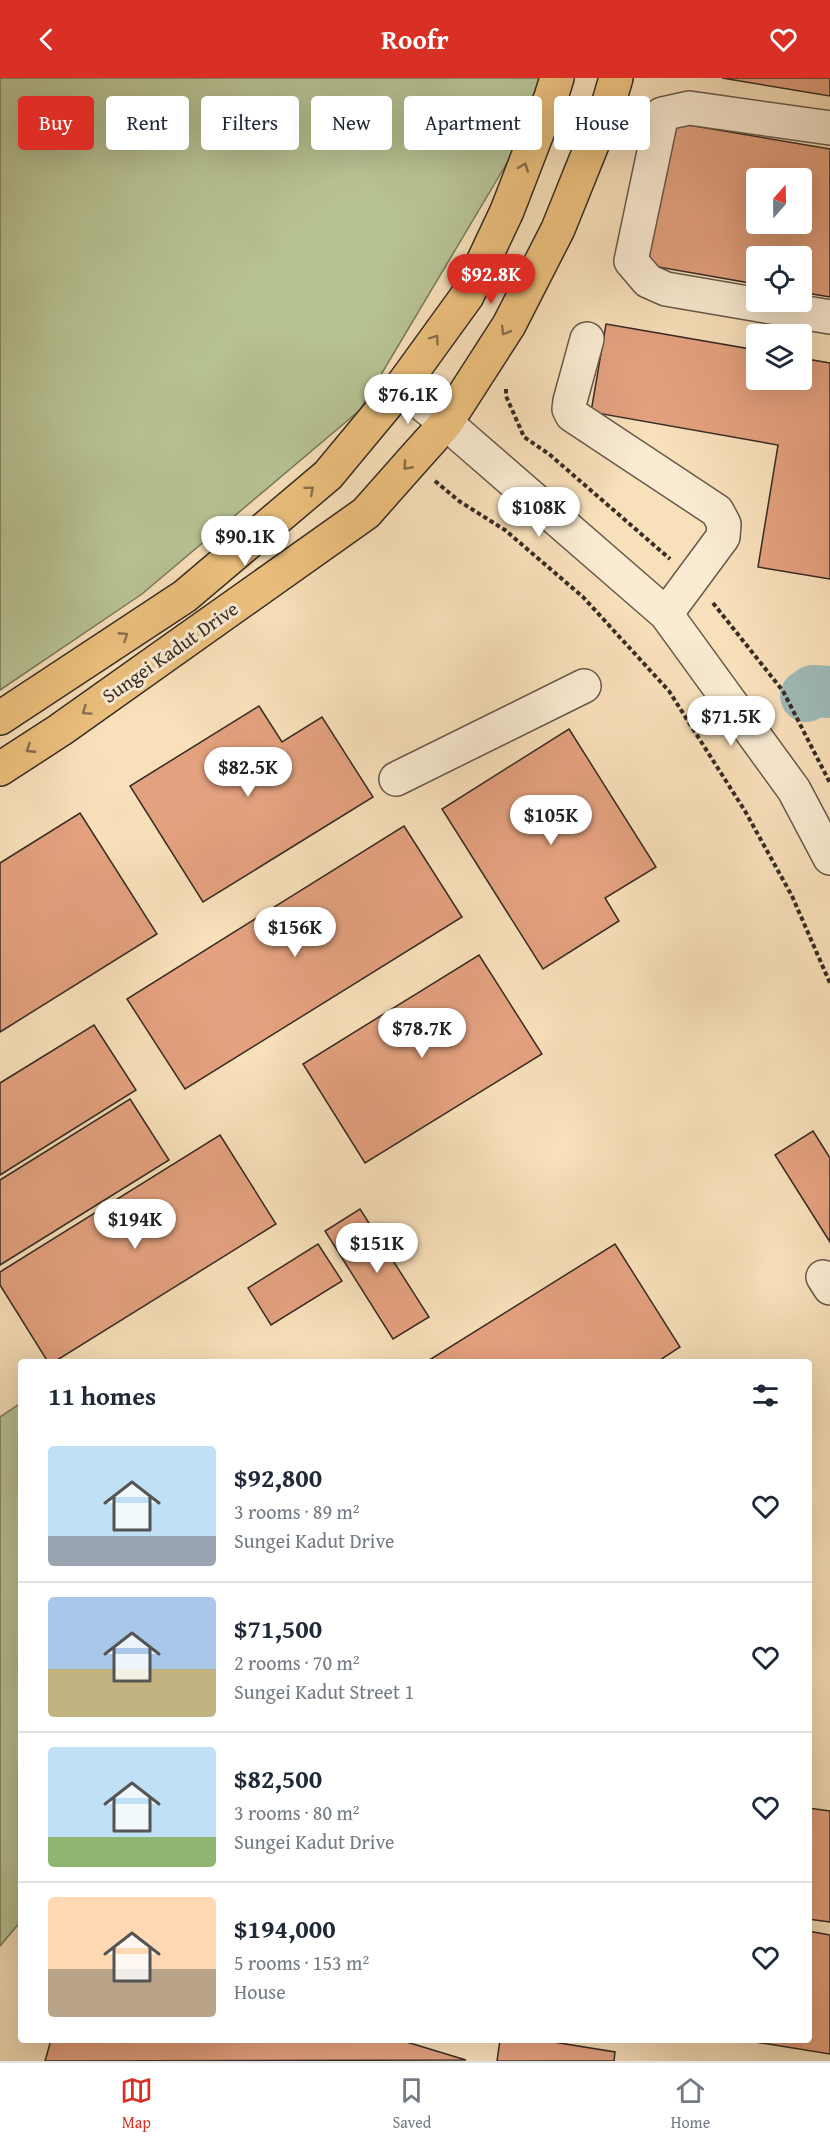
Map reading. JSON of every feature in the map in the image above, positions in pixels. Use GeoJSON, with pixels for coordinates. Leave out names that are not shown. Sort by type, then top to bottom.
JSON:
{"type":"FeatureCollection","features":[{"type":"Feature","properties":{"kind":"main road","name":"Sungei Kadut Drive"},"geometry":{"type":"LineString","coordinates":[[0,718],[185,596],[328,475],[401,387],[467,296],[507,211],[557,78]]}},
{"type":"Feature","properties":{"kind":"main road","name":"Sungei Kadut Drive"},"geometry":{"type":"LineString","coordinates":[[0,769],[60,730],[366,513],[446,423],[509,325],[558,229],[608,105],[616,78]]}},
{"type":"Feature","properties":{"kind":"street"},"geometry":{"type":"LineString","coordinates":[[830,128],[689,108],[662,114],[631,261],[648,281],[666,289],[830,317]]}},
{"type":"Feature","properties":{"kind":"street"},"geometry":{"type":"LineString","coordinates":[[587,339],[570,401],[569,409],[572,415],[717,511],[724,524],[723,537],[666,614]]}},
{"type":"Feature","properties":{"kind":"street"},"geometry":{"type":"LineString","coordinates":[[401,387],[446,423],[666,614],[794,790],[830,858]]}},
{"type":"Feature","properties":{"kind":"street"},"geometry":{"type":"LineString","coordinates":[[396,779],[584,686]]}},
{"type":"Feature","properties":{"kind":"path"},"geometry":{"type":"LineString","coordinates":[[412,461],[459,501],[505,530],[583,597],[669,691],[745,811],[792,896],[830,983]]}},
{"type":"Feature","properties":{"kind":"green space"},"geometry":{"type":"Polygon","coordinates":[[[0,78],[552,78],[548,94],[542,104],[542,96],[404,96],[404,150],[515,150],[360,410],[142,594],[0,690],[0,78]]]}},
{"type":"Feature","properties":{"kind":"green space"},"geometry":{"type":"Polygon","coordinates":[[[18,1405],[18,1925],[0,1946],[0,1417],[18,1405]]]}},
{"type":"Feature","properties":{"kind":"building"},"geometry":{"type":"Polygon","coordinates":[[[722,78],[830,78],[830,96],[722,78]]]}},
{"type":"Feature","properties":{"kind":"building"},"geometry":{"type":"Polygon","coordinates":[[[665,121],[830,149],[830,297],[812,294],[812,246],[746,246],[746,282],[641,264],[665,121]]]}},
{"type":"Feature","properties":{"kind":"building"},"geometry":{"type":"Polygon","coordinates":[[[606,324],[746,348],[746,390],[812,390],[812,360],[830,363],[830,579],[758,567],[778,445],[591,412],[606,324]]]}},
{"type":"Feature","properties":{"kind":"building"},"geometry":{"type":"Polygon","coordinates":[[[259,706],[282,742],[322,717],[373,797],[203,902],[130,786],[259,706]]]}},
{"type":"Feature","properties":{"kind":"building"},"geometry":{"type":"Polygon","coordinates":[[[569,729],[656,867],[605,898],[619,921],[543,969],[442,809],[569,729]]]}},
{"type":"Feature","properties":{"kind":"building"},"geometry":{"type":"Polygon","coordinates":[[[80,813],[157,934],[0,1032],[0,863],[80,813]]]}},
{"type":"Feature","properties":{"kind":"building"},"geometry":{"type":"Polygon","coordinates":[[[404,826],[462,917],[185,1089],[127,999],[404,826]]]}},
{"type":"Feature","properties":{"kind":"building"},"geometry":{"type":"Polygon","coordinates":[[[479,955],[542,1054],[365,1163],[303,1064],[479,955]]]}},
{"type":"Feature","properties":{"kind":"building"},"geometry":{"type":"Polygon","coordinates":[[[94,1025],[136,1090],[0,1175],[0,1083],[94,1025]]]}},
{"type":"Feature","properties":{"kind":"building"},"geometry":{"type":"Polygon","coordinates":[[[130,1099],[169,1160],[0,1265],[0,1180],[130,1099]]]}},
{"type":"Feature","properties":{"kind":"building"},"geometry":{"type":"Polygon","coordinates":[[[813,1131],[830,1158],[830,1242],[775,1155],[813,1131]]]}},
{"type":"Feature","properties":{"kind":"building"},"geometry":{"type":"Polygon","coordinates":[[[220,1135],[276,1224],[59,1359],[46,1359],[0,1285],[0,1272],[220,1135]]]}},
{"type":"Feature","properties":{"kind":"building"},"geometry":{"type":"Polygon","coordinates":[[[360,1209],[429,1317],[393,1339],[325,1231],[360,1209]]]}},
{"type":"Feature","properties":{"kind":"building"},"geometry":{"type":"Polygon","coordinates":[[[318,1244],[342,1281],[271,1325],[248,1288],[318,1244]]]}},
{"type":"Feature","properties":{"kind":"building"},"geometry":{"type":"Polygon","coordinates":[[[615,1244],[680,1347],[662,1359],[431,1359],[615,1244]]]}},
{"type":"Feature","properties":{"kind":"building"},"geometry":{"type":"Polygon","coordinates":[[[812,1809],[830,1811],[830,1922],[812,1920],[812,1809]]]}},
{"type":"Feature","properties":{"kind":"building"},"geometry":{"type":"Polygon","coordinates":[[[812,1932],[830,1935],[830,2054],[762,2043],[812,2043],[812,1932]]]}},
{"type":"Feature","properties":{"kind":"building"},"geometry":{"type":"Polygon","coordinates":[[[50,2043],[410,2043],[466,2060],[45,2061],[50,2043]]]}},
{"type":"Feature","properties":{"kind":"building"},"geometry":{"type":"Polygon","coordinates":[[[500,2043],[560,2043],[615,2052],[614,2061],[497,2061],[500,2043]]]}},
{"type":"Feature","properties":{"kind":"waterway"},"geometry":{"type":"LineString","coordinates":[[806,696],[813,691],[830,692]]}}]}
